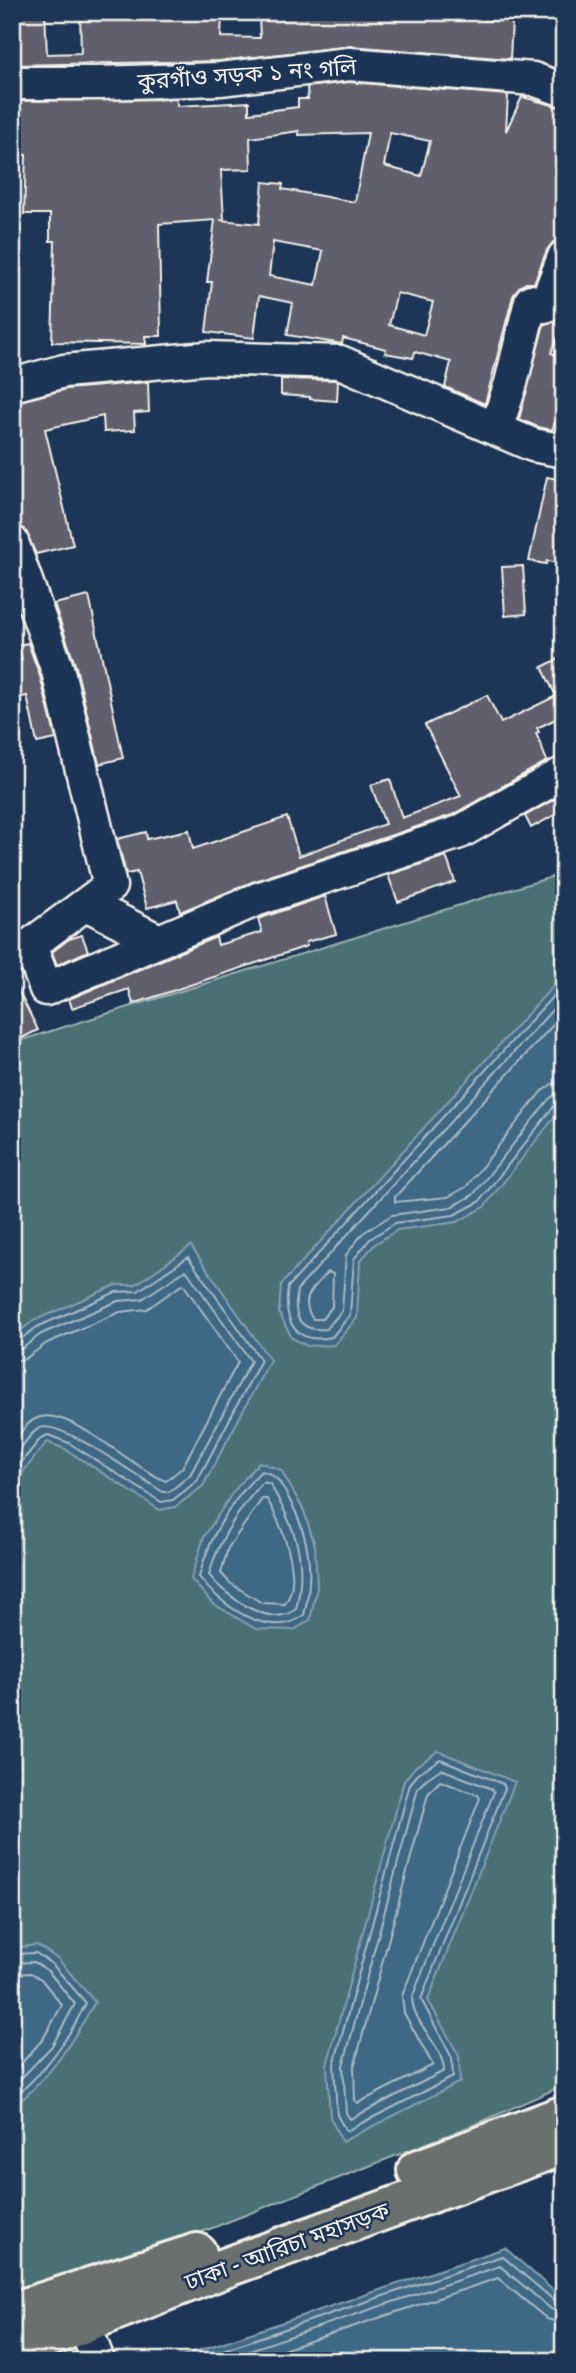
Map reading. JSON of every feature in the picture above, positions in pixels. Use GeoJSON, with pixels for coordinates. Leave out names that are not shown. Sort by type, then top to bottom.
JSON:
{"type":"FeatureCollection","features":[{"type":"Feature","properties":{"kind":"highway"},"geometry":{"type":"LineString","coordinates":[[420,2169],[454,2138],[481,2122],[564,2087]]}},
{"type":"Feature","properties":{"kind":"highway"},"geometry":{"type":"LineString","coordinates":[[12,2312],[79,2307],[188,2256],[564,2115]]}},
{"type":"Feature","properties":{"kind":"highway","name":"ঢাকা - আরিচা মহাসড়ক"},"geometry":{"type":"LineString","coordinates":[[12,2350],[79,2307],[230,2266],[564,2145]]}},
{"type":"Feature","properties":{"kind":"street","name":"কুরগাঁও সড়ক ১ নং গলি"},"geometry":{"type":"LineString","coordinates":[[12,83],[220,79],[349,64],[533,79],[564,90]]}},
{"type":"Feature","properties":{"kind":"street"},"geometry":{"type":"LineString","coordinates":[[496,429],[511,383],[531,302],[545,306],[564,257]]}},
{"type":"Feature","properties":{"kind":"street"},"geometry":{"type":"LineString","coordinates":[[12,385],[64,372],[207,358],[340,362],[533,445],[564,452]]}},
{"type":"Feature","properties":{"kind":"street"},"geometry":{"type":"LineString","coordinates":[[12,541],[20,591],[58,671],[110,886],[21,951],[46,989],[258,899],[460,832],[564,774]]}},
{"type":"Feature","properties":{"kind":"street"},"geometry":{"type":"LineString","coordinates":[[86,904],[159,941]]}},
{"type":"Feature","properties":{"kind":"street"},"geometry":{"type":"LineString","coordinates":[[79,2307],[98,2361]]}},
{"type":"Feature","properties":{"kind":"green space"},"geometry":{"type":"Polygon","coordinates":[[[564,873],[564,2085],[481,2122],[12,2307],[12,1043],[564,873]]]}},
{"type":"Feature","properties":{"kind":"water"},"geometry":{"type":"Polygon","coordinates":[[[564,974],[564,1105],[484,1207],[457,1222],[397,1230],[375,1244],[360,1261],[357,1318],[334,1345],[307,1346],[292,1338],[279,1313],[281,1285],[564,974]]]}},
{"type":"Feature","properties":{"kind":"water"},"geometry":{"type":"Polygon","coordinates":[[[191,1246],[270,1360],[203,1486],[175,1507],[160,1510],[65,1449],[47,1442],[12,1486],[12,1337],[33,1321],[116,1285],[135,1285],[191,1246]]]}},
{"type":"Feature","properties":{"kind":"water"},"geometry":{"type":"Polygon","coordinates":[[[259,1462],[281,1470],[304,1511],[315,1546],[317,1588],[310,1620],[294,1630],[256,1629],[212,1603],[191,1579],[204,1537],[233,1492],[259,1462]]]}},
{"type":"Feature","properties":{"kind":"water"},"geometry":{"type":"Polygon","coordinates":[[[438,1751],[515,1782],[428,2000],[459,2056],[460,2082],[342,2142],[330,2117],[327,2065],[404,1781],[415,1767],[438,1751]]]}},
{"type":"Feature","properties":{"kind":"water"},"geometry":{"type":"Polygon","coordinates":[[[37,1945],[58,1959],[95,2002],[59,2059],[38,2084],[12,2108],[12,1948],[37,1945]]]}},
{"type":"Feature","properties":{"kind":"water"},"geometry":{"type":"Polygon","coordinates":[[[505,2248],[564,2300],[562,2361],[167,2361],[505,2248]]]}},
{"type":"Feature","properties":{"kind":"building"},"geometry":{"type":"Polygon","coordinates":[[[19,12],[45,12],[47,54],[81,53],[80,12],[213,12],[213,15],[222,15],[221,37],[260,38],[259,17],[304,15],[304,12],[465,12],[465,15],[484,16],[484,20],[512,21],[510,59],[350,46],[219,61],[12,65],[12,60],[20,60],[19,12]]]}},
{"type":"Feature","properties":{"kind":"building"},"geometry":{"type":"Polygon","coordinates":[[[349,82],[508,95],[506,131],[522,97],[564,108],[564,239],[553,242],[547,250],[534,283],[519,287],[513,296],[485,404],[445,387],[451,362],[415,352],[413,358],[385,353],[386,349],[343,338],[342,344],[287,335],[293,303],[259,296],[254,338],[206,332],[212,282],[207,282],[215,220],[159,224],[161,336],[145,336],[146,344],[52,342],[55,241],[50,241],[50,214],[24,214],[26,155],[12,154],[12,101],[177,99],[177,106],[249,102],[249,113],[298,107],[298,99],[308,99],[307,87],[349,82]],[[299,131],[250,138],[251,169],[221,170],[224,220],[220,220],[259,224],[263,182],[283,184],[282,189],[355,202],[368,133],[299,135],[299,131]],[[390,133],[384,166],[421,176],[430,141],[390,133]],[[273,242],[269,276],[316,285],[323,251],[273,242]],[[397,293],[389,325],[424,335],[433,302],[397,293]]]}},
{"type":"Feature","properties":{"kind":"building"},"geometry":{"type":"Polygon","coordinates":[[[564,308],[564,322],[551,353],[564,358],[564,402],[552,430],[519,419],[544,324],[556,321],[564,308]]]}},
{"type":"Feature","properties":{"kind":"building"},"geometry":{"type":"Polygon","coordinates":[[[281,379],[336,380],[337,401],[281,395],[281,379]]]}},
{"type":"Feature","properties":{"kind":"building"},"geometry":{"type":"Polygon","coordinates":[[[148,382],[149,412],[134,413],[135,430],[104,432],[103,416],[45,429],[73,545],[36,554],[24,529],[12,524],[12,403],[67,389],[148,382]]]}},
{"type":"Feature","properties":{"kind":"building"},"geometry":{"type":"Polygon","coordinates":[[[547,477],[564,480],[564,564],[529,561],[547,477]]]}},
{"type":"Feature","properties":{"kind":"building"},"geometry":{"type":"Polygon","coordinates":[[[523,566],[526,614],[505,616],[502,567],[523,566]]]}},
{"type":"Feature","properties":{"kind":"building"},"geometry":{"type":"Polygon","coordinates":[[[89,596],[123,758],[99,764],[76,667],[54,604],[89,596]]]}},
{"type":"Feature","properties":{"kind":"building"},"geometry":{"type":"Polygon","coordinates":[[[28,643],[40,676],[56,739],[37,743],[27,696],[12,699],[12,662],[22,660],[18,645],[28,643]]]}},
{"type":"Feature","properties":{"kind":"building"},"geometry":{"type":"Polygon","coordinates":[[[564,656],[564,715],[537,728],[539,732],[536,733],[547,761],[452,815],[252,882],[180,912],[177,900],[147,908],[137,872],[126,874],[117,839],[146,832],[147,839],[189,830],[193,849],[287,817],[299,856],[385,824],[371,785],[390,779],[402,818],[461,796],[425,725],[487,695],[501,723],[556,696],[542,667],[564,656]]]}},
{"type":"Feature","properties":{"kind":"building"},"geometry":{"type":"Polygon","coordinates":[[[564,794],[564,810],[531,828],[525,816],[564,794]]]}},
{"type":"Feature","properties":{"kind":"building"},"geometry":{"type":"Polygon","coordinates":[[[446,856],[455,882],[398,902],[388,875],[446,856]]]}},
{"type":"Feature","properties":{"kind":"building"},"geometry":{"type":"Polygon","coordinates":[[[325,896],[336,934],[306,942],[307,946],[133,1004],[129,989],[72,1008],[69,999],[216,937],[218,945],[262,932],[258,919],[325,896]]]}},
{"type":"Feature","properties":{"kind":"building"},"geometry":{"type":"Polygon","coordinates":[[[82,935],[88,951],[57,965],[52,952],[69,939],[82,935]]]}},
{"type":"Feature","properties":{"kind":"building"},"geometry":{"type":"Polygon","coordinates":[[[12,978],[38,1030],[12,1043],[12,978]]]}}]}
